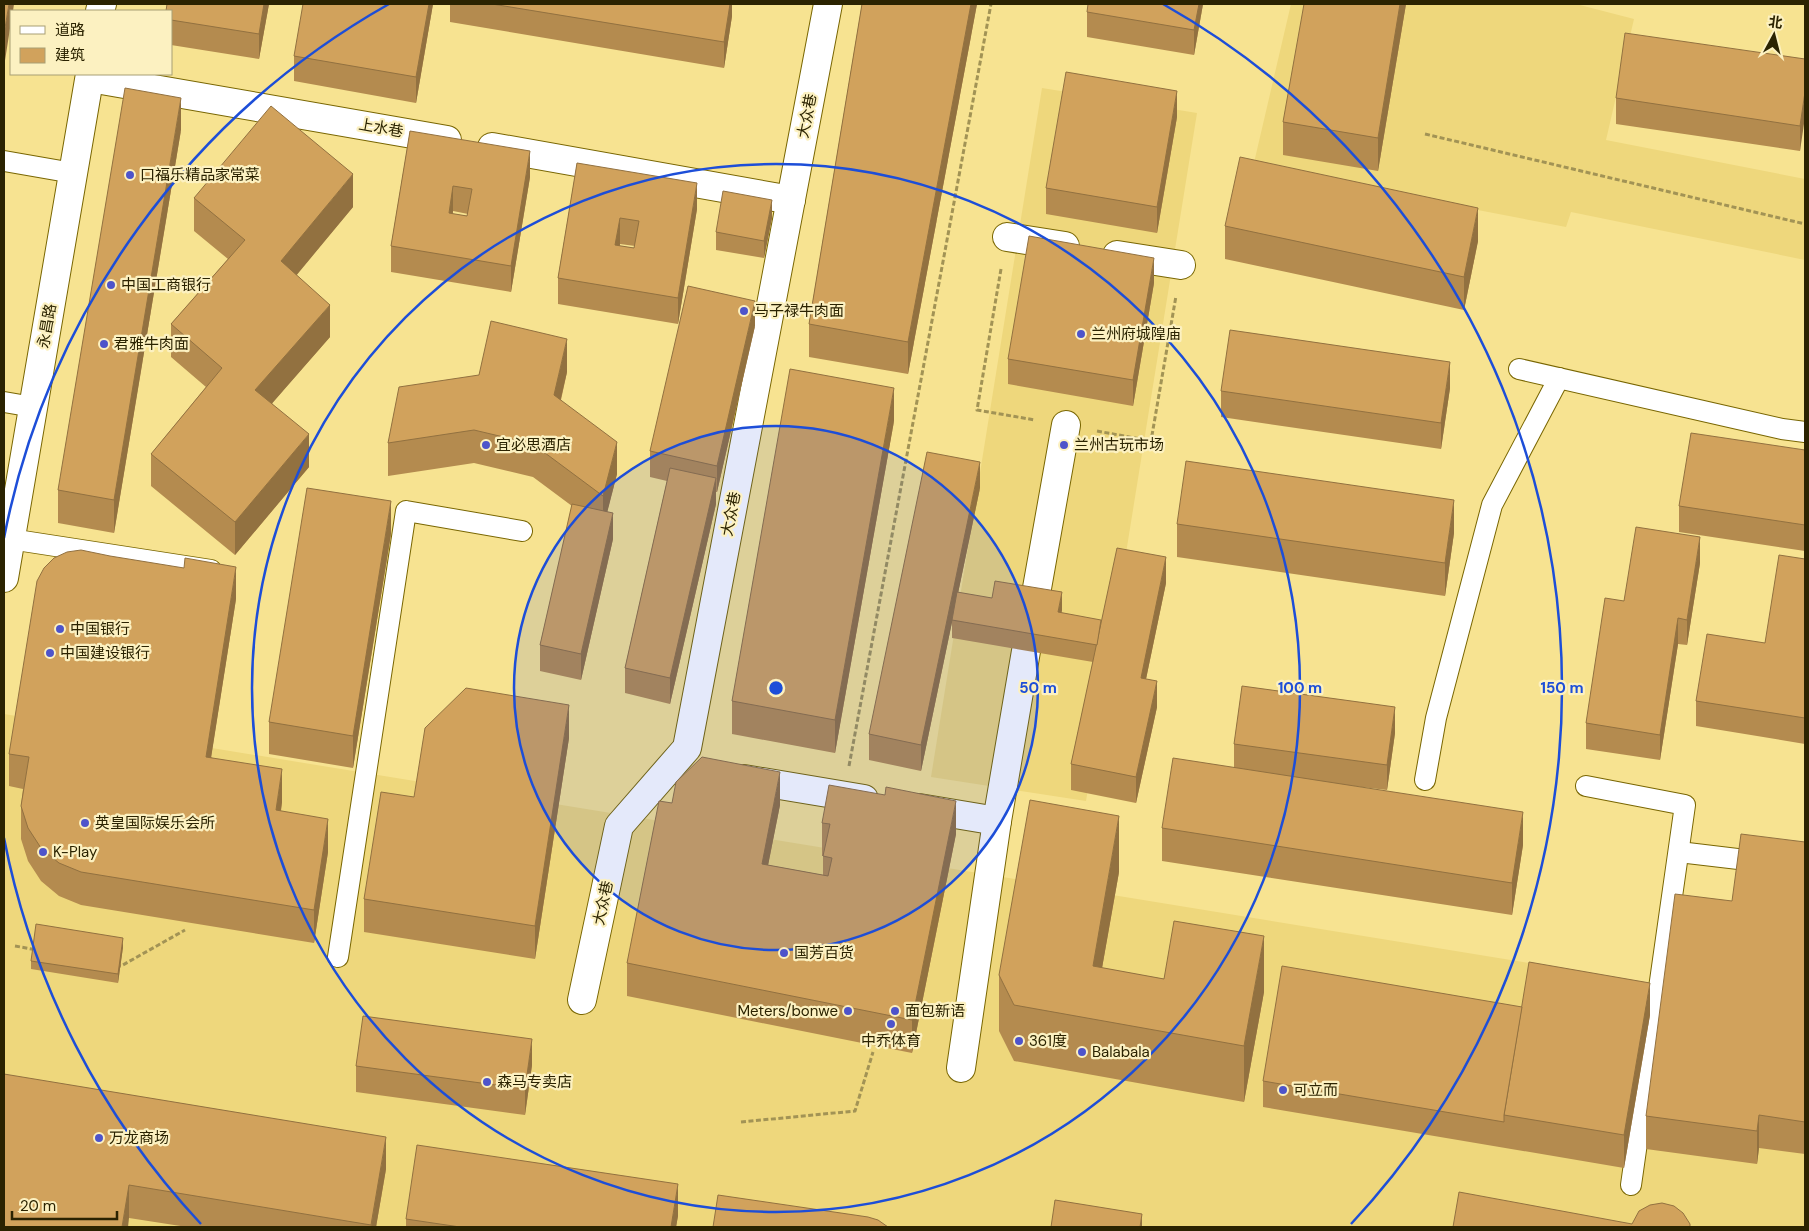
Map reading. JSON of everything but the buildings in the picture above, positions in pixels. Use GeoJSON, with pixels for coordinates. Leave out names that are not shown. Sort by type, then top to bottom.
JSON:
{"type":"FeatureCollection","features":[{"type":"Feature","properties":{"kind":"street","name":"大众巷"},"geometry":{"type":"LineString","coordinates":[[582,1000],[619,826],[701,763],[791,200],[828,4]]}},
{"type":"Feature","properties":{"kind":"street","name":"上水巷"},"geometry":{"type":"LineString","coordinates":[[90,76],[791,200]]}},
{"type":"Feature","properties":{"kind":"street","name":"永昌路"},"geometry":{"type":"LineString","coordinates":[[4,578],[10,539],[12,483],[33,407],[90,76]]}},
{"type":"Feature","properties":{"kind":"street"},"geometry":{"type":"LineString","coordinates":[[1007,237],[1182,265]]}},
{"type":"Feature","properties":{"kind":"street"},"geometry":{"type":"LineString","coordinates":[[1034,605],[1066,425]]}},
{"type":"Feature","properties":{"kind":"street"},"geometry":{"type":"LineString","coordinates":[[961,1068],[997,821],[1026,651]]}},
{"type":"Feature","properties":{"kind":"street"},"geometry":{"type":"LineString","coordinates":[[701,763],[844,796],[997,821]]}},
{"type":"Feature","properties":{"kind":"lane"},"geometry":{"type":"LineString","coordinates":[[4,161],[73,173]]}},
{"type":"Feature","properties":{"kind":"lane"},"geometry":{"type":"LineString","coordinates":[[1519,369],[1782,429],[1805,432]]}},
{"type":"Feature","properties":{"kind":"lane"},"geometry":{"type":"LineString","coordinates":[[1424,780],[1436,718],[1492,505],[1559,378]]}},
{"type":"Feature","properties":{"kind":"lane"},"geometry":{"type":"LineString","coordinates":[[4,402],[33,407]]}},
{"type":"Feature","properties":{"kind":"lane"},"geometry":{"type":"LineString","coordinates":[[338,957],[406,511],[522,531]]}},
{"type":"Feature","properties":{"kind":"lane"},"geometry":{"type":"LineString","coordinates":[[10,539],[223,572]]}},
{"type":"Feature","properties":{"kind":"lane"},"geometry":{"type":"LineString","coordinates":[[1586,786],[1685,805],[1631,1185]]}},
{"type":"Feature","properties":{"kind":"lane"},"geometry":{"type":"LineString","coordinates":[[1679,852],[1805,867]]}},
{"type":"Feature","properties":{"kind":"path"},"geometry":{"type":"LineString","coordinates":[[844,796],[991,4]]}},
{"type":"Feature","properties":{"kind":"path"},"geometry":{"type":"LineString","coordinates":[[1425,134],[1805,224]]}},
{"type":"Feature","properties":{"kind":"path"},"geometry":{"type":"LineString","coordinates":[[1007,237],[977,410],[1151,440],[1182,265]]}},
{"type":"Feature","properties":{"kind":"path"},"geometry":{"type":"LineString","coordinates":[[111,964],[121,966],[185,930]]}},
{"type":"Feature","properties":{"kind":"path"},"geometry":{"type":"LineString","coordinates":[[15,946],[44,952]]}},
{"type":"Feature","properties":{"kind":"path"},"geometry":{"type":"LineString","coordinates":[[741,1122],[855,1111],[873,1052]]}},
{"type":"Feature","properties":{"kind":"shaded area"},"geometry":{"type":"Polygon","coordinates":[[[1291,4],[1576,4],[1634,19],[1606,140],[1805,179],[1805,260],[1571,212],[1566,227],[1253,167],[1291,4]]]}},
{"type":"Feature","properties":{"kind":"shaded area","name":"兰州古玩市场"},"geometry":{"type":"Polygon","coordinates":[[[1042,88],[1197,113],[1086,801],[931,777],[1042,88]]]}},
{"type":"Feature","properties":{"kind":"shaded area"},"geometry":{"type":"Polygon","coordinates":[[[4,714],[1805,1008],[1805,1227],[4,1227],[4,714]]]}},
{"type":"Feature","properties":{"kind":"place","name":"口福乐精品家常菜"},"geometry":{"type":"Point","coordinates":[130,175]}},
{"type":"Feature","properties":{"kind":"place","name":"中国工商银行"},"geometry":{"type":"Point","coordinates":[111,285]}},
{"type":"Feature","properties":{"kind":"place","name":"马子禄牛肉面"},"geometry":{"type":"Point","coordinates":[744,311]}},
{"type":"Feature","properties":{"kind":"place","name":"兰州府城隍庙"},"geometry":{"type":"Point","coordinates":[1081,334]}},
{"type":"Feature","properties":{"kind":"place","name":"君雅牛肉面"},"geometry":{"type":"Point","coordinates":[104,344]}},
{"type":"Feature","properties":{"kind":"place","name":"宜必思酒店"},"geometry":{"type":"Point","coordinates":[486,445]}},
{"type":"Feature","properties":{"kind":"place","name":"兰州古玩市场"},"geometry":{"type":"Point","coordinates":[1064,445]}},
{"type":"Feature","properties":{"kind":"place","name":"中国银行"},"geometry":{"type":"Point","coordinates":[60,629]}},
{"type":"Feature","properties":{"kind":"place","name":"中国建设银行"},"geometry":{"type":"Point","coordinates":[50,653]}},
{"type":"Feature","properties":{"kind":"place","name":"英皇国际娱乐会所"},"geometry":{"type":"Point","coordinates":[85,823]}},
{"type":"Feature","properties":{"kind":"place","name":"K-Play"},"geometry":{"type":"Point","coordinates":[43,852]}},
{"type":"Feature","properties":{"kind":"place","name":"国芳百货"},"geometry":{"type":"Point","coordinates":[784,953]}},
{"type":"Feature","properties":{"kind":"place","name":"Meters/bonwe"},"geometry":{"type":"Point","coordinates":[848,1011]}},
{"type":"Feature","properties":{"kind":"place","name":"面包新语"},"geometry":{"type":"Point","coordinates":[895,1011]}},
{"type":"Feature","properties":{"kind":"place","name":"中乔体育"},"geometry":{"type":"Point","coordinates":[891,1024]}},
{"type":"Feature","properties":{"kind":"place","name":"361度"},"geometry":{"type":"Point","coordinates":[1019,1041]}},
{"type":"Feature","properties":{"kind":"place","name":"Balabala"},"geometry":{"type":"Point","coordinates":[1082,1052]}},
{"type":"Feature","properties":{"kind":"place","name":"森马专卖店"},"geometry":{"type":"Point","coordinates":[487,1082]}},
{"type":"Feature","properties":{"kind":"place","name":"可立而"},"geometry":{"type":"Point","coordinates":[1283,1090]}},
{"type":"Feature","properties":{"kind":"place","name":"万龙商场"},"geometry":{"type":"Point","coordinates":[99,1138]}}]}
